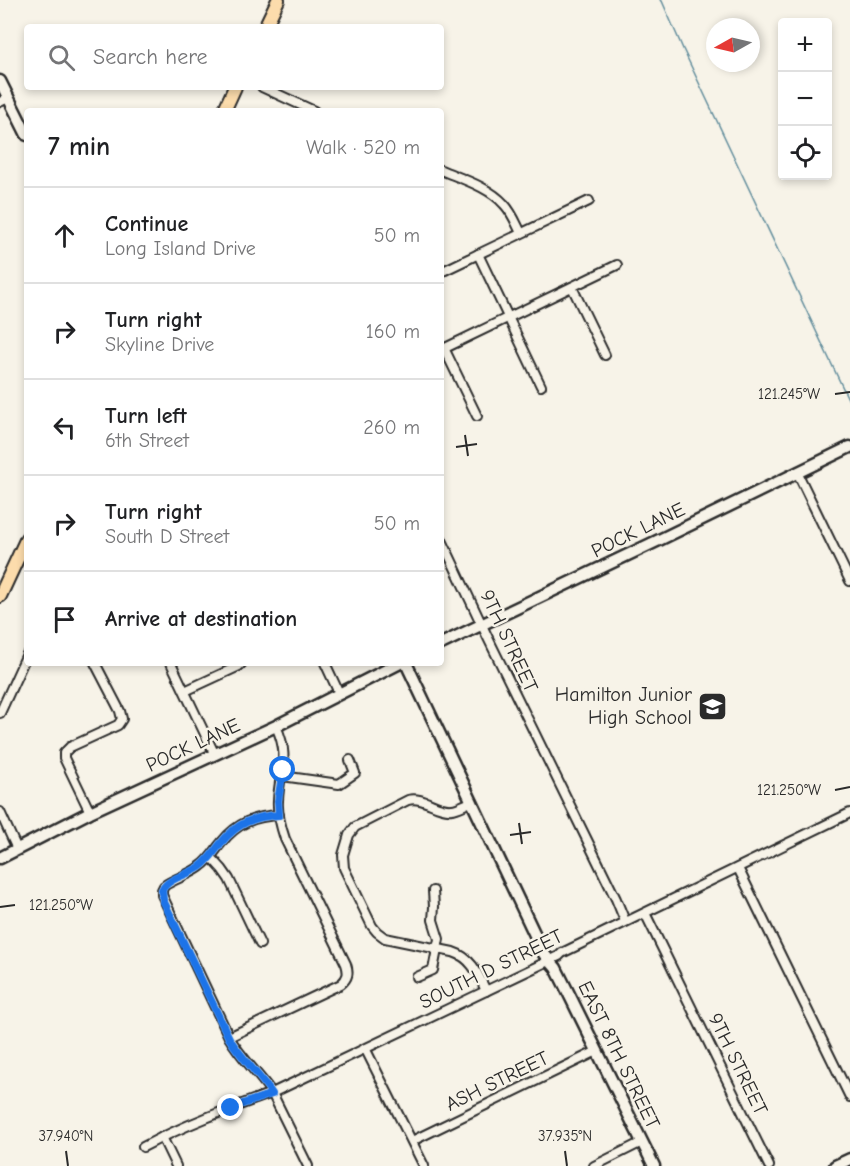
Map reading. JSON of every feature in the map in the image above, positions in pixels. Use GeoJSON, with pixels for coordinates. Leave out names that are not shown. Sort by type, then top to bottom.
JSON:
{"type":"FeatureCollection","features":[{"type":"Feature","properties":{"kind":"main road"},"geometry":{"type":"LineString","coordinates":[[266,24],[278,0]]}},
{"type":"Feature","properties":{"kind":"main road"},"geometry":{"type":"LineString","coordinates":[[225,108],[234,90]]}},
{"type":"Feature","properties":{"kind":"main road"},"geometry":{"type":"LineString","coordinates":[[0,596],[24,544]]}},
{"type":"Feature","properties":{"kind":"street"},"geometry":{"type":"LineString","coordinates":[[0,81],[4,100],[24,130]]}},
{"type":"Feature","properties":{"kind":"street"},"geometry":{"type":"LineString","coordinates":[[268,90],[308,108]]}},
{"type":"Feature","properties":{"kind":"street"},"geometry":{"type":"LineString","coordinates":[[444,171],[499,199],[509,211],[521,233]]}},
{"type":"Feature","properties":{"kind":"street"},"geometry":{"type":"LineString","coordinates":[[444,271],[589,201]]}},
{"type":"Feature","properties":{"kind":"street"},"geometry":{"type":"LineString","coordinates":[[478,254],[542,386]]}},
{"type":"Feature","properties":{"kind":"street"},"geometry":{"type":"LineString","coordinates":[[444,349],[617,265]]}},
{"type":"Feature","properties":{"kind":"street"},"geometry":{"type":"LineString","coordinates":[[572,287],[605,355]]}},
{"type":"Feature","properties":{"kind":"street"},"geometry":{"type":"LineString","coordinates":[[444,351],[477,416]]}},
{"type":"Feature","properties":{"kind":"street","name":"POCK LANE"},"geometry":{"type":"LineString","coordinates":[[444,643],[850,447]]}},
{"type":"Feature","properties":{"kind":"street"},"geometry":{"type":"LineString","coordinates":[[797,472],[850,582]]}},
{"type":"Feature","properties":{"kind":"street","name":"9TH STREET"},"geometry":{"type":"LineString","coordinates":[[444,544],[626,921]]}},
{"type":"Feature","properties":{"kind":"street"},"geometry":{"type":"LineString","coordinates":[[0,713],[24,661]]}},
{"type":"Feature","properties":{"kind":"street"},"geometry":{"type":"LineString","coordinates":[[90,812],[64,758],[64,753],[79,742],[118,725],[122,719],[122,714],[97,666]]}},
{"type":"Feature","properties":{"kind":"street"},"geometry":{"type":"LineString","coordinates":[[172,666],[215,755]]}},
{"type":"Feature","properties":{"kind":"street"},"geometry":{"type":"LineString","coordinates":[[185,691],[238,666]]}},
{"type":"Feature","properties":{"kind":"street"},"geometry":{"type":"LineString","coordinates":[[326,666],[339,693]]}},
{"type":"Feature","properties":{"kind":"street","name":"POCK LANE"},"geometry":{"type":"LineString","coordinates":[[0,858],[90,812],[276,726],[394,666]]}},
{"type":"Feature","properties":{"kind":"street","name":"EAST 8TH STREET"},"geometry":{"type":"LineString","coordinates":[[407,666],[548,959],[556,968],[654,1166]]}},
{"type":"Feature","properties":{"kind":"street"},"geometry":{"type":"LineString","coordinates":[[229,1038],[340,984],[348,976],[346,964],[285,839],[278,801],[284,756],[283,745],[276,726]]}},
{"type":"Feature","properties":{"kind":"street"},"geometry":{"type":"LineString","coordinates":[[282,776],[339,784],[355,773],[350,760]]}},
{"type":"Feature","properties":{"kind":"street"},"geometry":{"type":"LineString","coordinates":[[471,802],[450,809],[420,800],[408,800],[355,827],[349,835],[342,855],[344,868],[377,932],[385,938],[437,948],[464,957],[476,970],[486,991]]}},
{"type":"Feature","properties":{"kind":"street"},"geometry":{"type":"LineString","coordinates":[[0,812],[17,849]]}},
{"type":"Feature","properties":{"kind":"street","name":"SOUTH D STREET"},"geometry":{"type":"LineString","coordinates":[[143,1147],[231,1108],[272,1094],[850,813]]}},
{"type":"Feature","properties":{"kind":"street"},"geometry":{"type":"LineString","coordinates":[[279,815],[256,818],[239,825],[202,866],[168,883],[162,890],[163,900],[229,1038],[272,1094],[308,1166]]}},
{"type":"Feature","properties":{"kind":"street"},"geometry":{"type":"LineString","coordinates":[[211,856],[229,879],[260,944]]}},
{"type":"Feature","properties":{"kind":"street"},"geometry":{"type":"LineString","coordinates":[[738,868],[850,1098]]}},
{"type":"Feature","properties":{"kind":"street"},"geometry":{"type":"LineString","coordinates":[[417,977],[433,970],[439,939],[433,920],[435,907],[433,891]]}},
{"type":"Feature","properties":{"kind":"street","name":"9TH STREET"},"geometry":{"type":"LineString","coordinates":[[645,913],[769,1166]]}},
{"type":"Feature","properties":{"kind":"street"},"geometry":{"type":"LineString","coordinates":[[365,1048],[424,1166]]}},
{"type":"Feature","properties":{"kind":"street","name":"ASH STREET"},"geometry":{"type":"LineString","coordinates":[[412,1141],[597,1051]]}},
{"type":"Feature","properties":{"kind":"street"},"geometry":{"type":"LineString","coordinates":[[162,1137],[176,1166]]}},
{"type":"Feature","properties":{"kind":"street"},"geometry":{"type":"LineString","coordinates":[[594,1166],[642,1142]]}},
{"type":"Feature","properties":{"kind":"street"},"geometry":{"type":"LineString","coordinates":[[835,1166],[850,1159]]}},
{"type":"Feature","properties":{"kind":"waterway"},"geometry":{"type":"LineString","coordinates":[[660,0],[850,403]]}},
{"type":"Feature","properties":{"kind":"place","name":"Hamilton Junior High School"},"geometry":{"type":"Point","coordinates":[713,706]}},
{"type":"Feature","properties":{"kind":"route"},"geometry":{"type":"LineString","coordinates":[[231,1108],[272,1094],[229,1038],[163,900],[162,890],[168,883],[202,866],[231,831],[239,825],[256,818],[279,815],[279,789],[283,770]]}}]}
